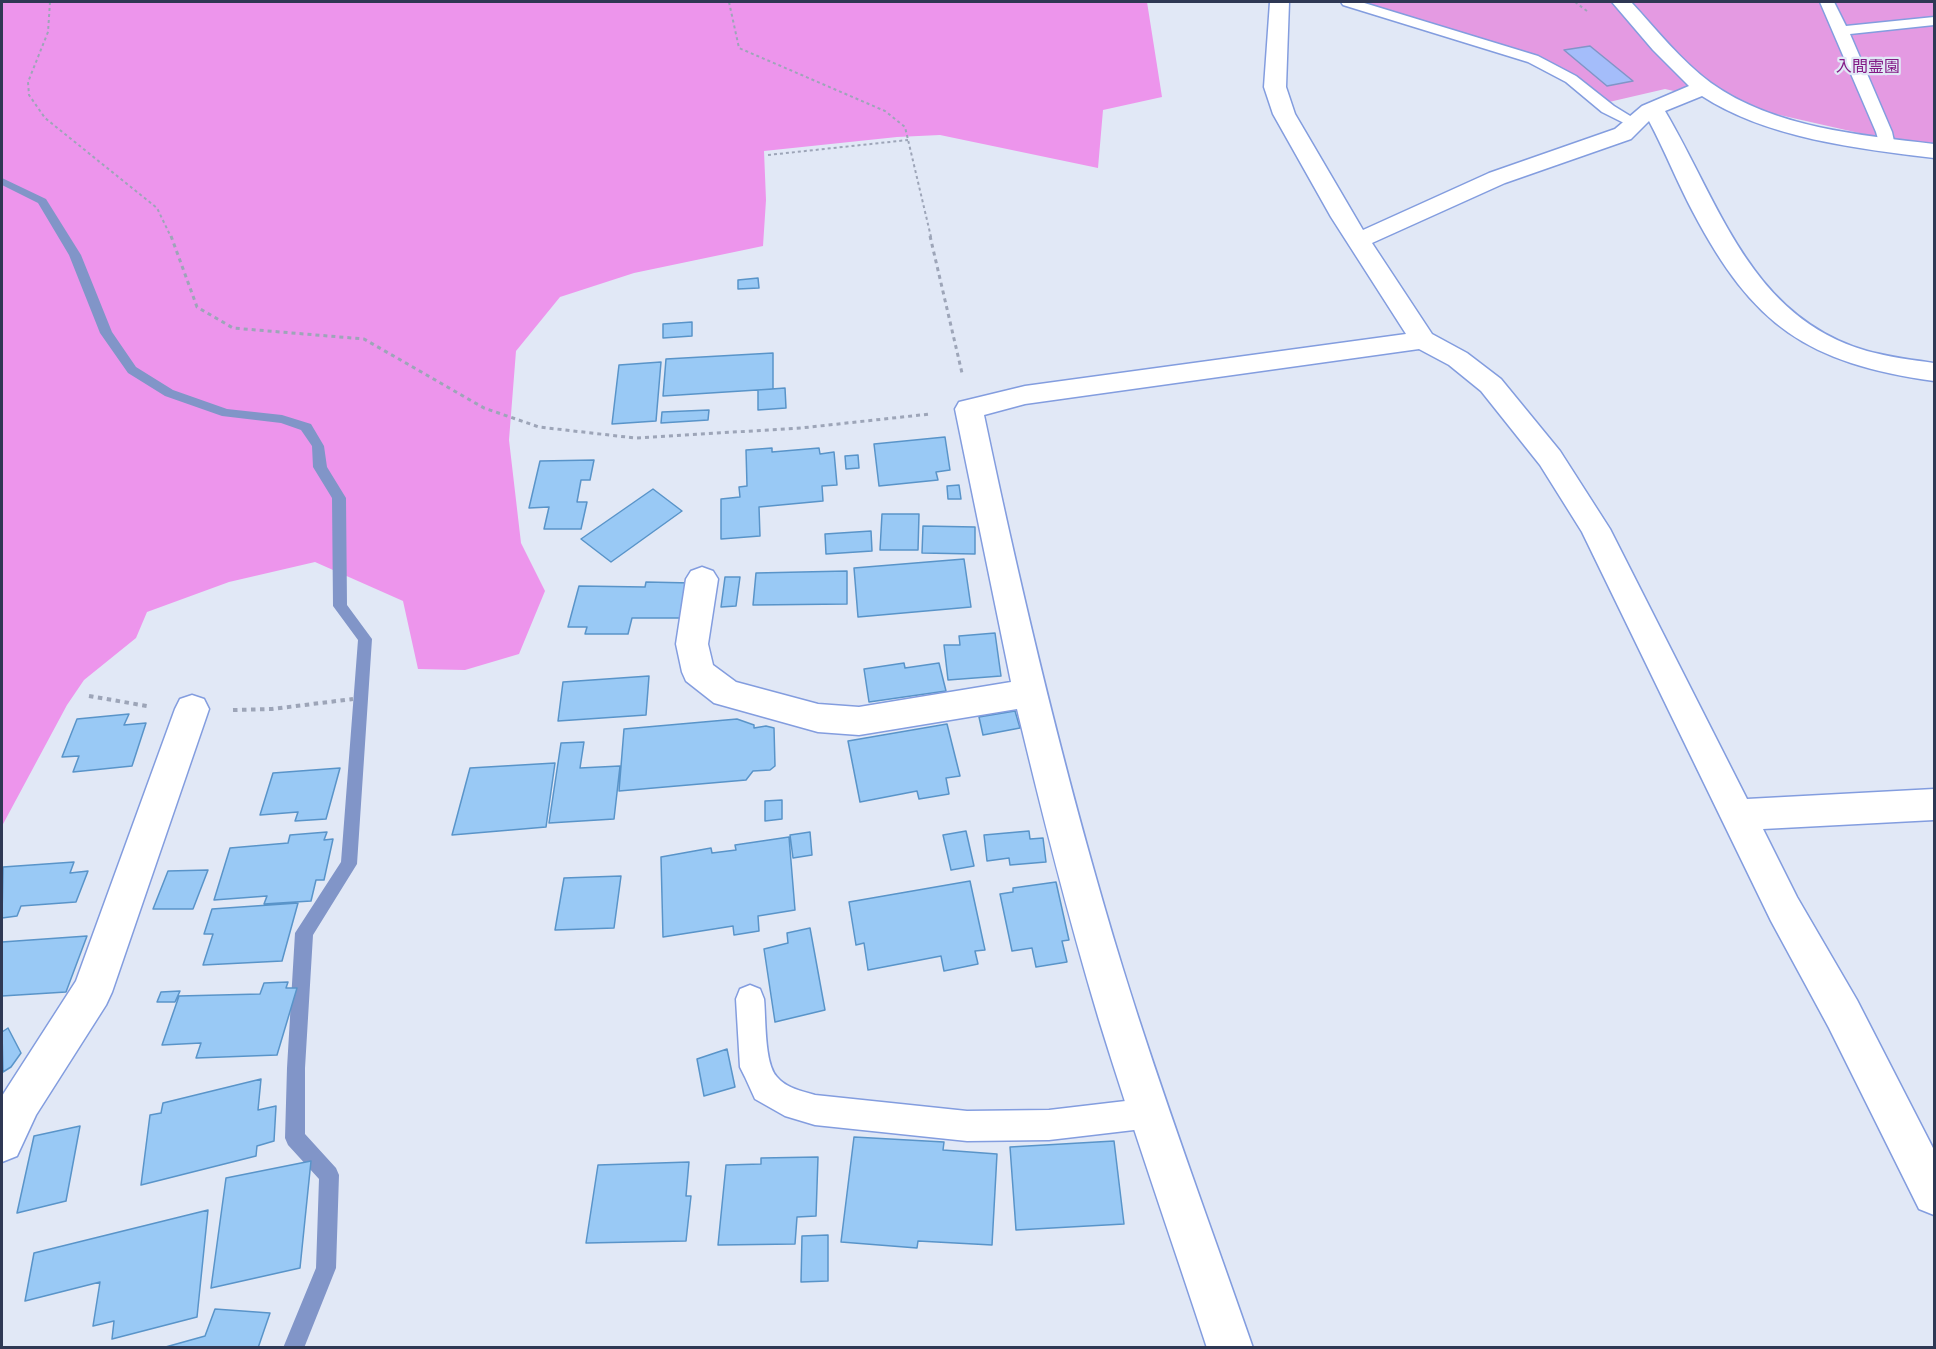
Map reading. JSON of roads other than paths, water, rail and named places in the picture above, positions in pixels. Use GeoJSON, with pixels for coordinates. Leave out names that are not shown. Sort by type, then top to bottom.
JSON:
{"type":"FeatureCollection","features":[{"type":"Feature","properties":{"kind":"street"},"geometry":{"type":"LineString","coordinates":[[1279,2],[1275,87],[1284,114],[1333,201],[1424,340],[1458,359],[1491,385],[1524,423],[1595,529],[1784,909],[1843,1014],[1935,1194]]}},
{"type":"Feature","properties":{"kind":"street"},"geometry":{"type":"LineString","coordinates":[[1621,2],[1704,88],[1742,110],[1773,120],[1887,146],[1935,152]]}},
{"type":"Feature","properties":{"kind":"street"},"geometry":{"type":"LineString","coordinates":[[1358,239],[1387,229],[1497,178],[1623,134],[1642,116],[1704,88]]}},
{"type":"Feature","properties":{"kind":"street"},"geometry":{"type":"LineString","coordinates":[[1642,116],[1670,138],[1705,213],[1766,303],[1814,340],[1838,351],[1904,369],[1935,372]]}},
{"type":"Feature","properties":{"kind":"street"},"geometry":{"type":"LineString","coordinates":[[1230,1347],[1105,972],[1030,693],[969,409],[1025,394],[1424,340]]}},
{"type":"Feature","properties":{"kind":"street"},"geometry":{"type":"LineString","coordinates":[[702,579],[694,617],[692,644],[698,672],[726,693],[818,718],[859,721],[1030,693]]}},
{"type":"Feature","properties":{"kind":"street"},"geometry":{"type":"LineString","coordinates":[[2,1141],[21,1100],[92,992],[192,709]]}},
{"type":"Feature","properties":{"kind":"street"},"geometry":{"type":"LineString","coordinates":[[1738,815],[1935,804]]}},
{"type":"Feature","properties":{"kind":"lane"},"geometry":{"type":"LineString","coordinates":[[1348,2],[1533,59],[1571,80],[1608,109],[1642,116]]}},
{"type":"Feature","properties":{"kind":"lane"},"geometry":{"type":"LineString","coordinates":[[1827,2],[1884,132],[1887,146]]}},
{"type":"Feature","properties":{"kind":"lane"},"geometry":{"type":"LineString","coordinates":[[1841,31],[1935,21]]}},
{"type":"Feature","properties":{"kind":"lane"},"geometry":{"type":"LineString","coordinates":[[750,999],[755,1067],[766,1088],[785,1101],[815,1110],[968,1126],[1049,1125],[1151,1113]]}},
{"type":"Feature","properties":{"kind":"water"},"geometry":{"type":"Polygon","coordinates":[[[1590,46],[1633,81],[1607,86],[1564,50],[1590,46]]]}},
{"type":"Feature","properties":{"kind":"waterway"},"geometry":{"type":"LineString","coordinates":[[2,181],[42,201],[75,255],[106,333],[132,370],[169,393],[226,413],[282,419],[306,427],[318,446],[320,467],[339,498],[340,606],[365,639],[349,864],[304,933],[296,1068],[295,1138],[329,1175],[326,1268],[293,1348]]}},
{"type":"Feature","properties":{"kind":"park label","name":"入間霊園"},"geometry":{"type":"Point","coordinates":[1868,67]}}]}
